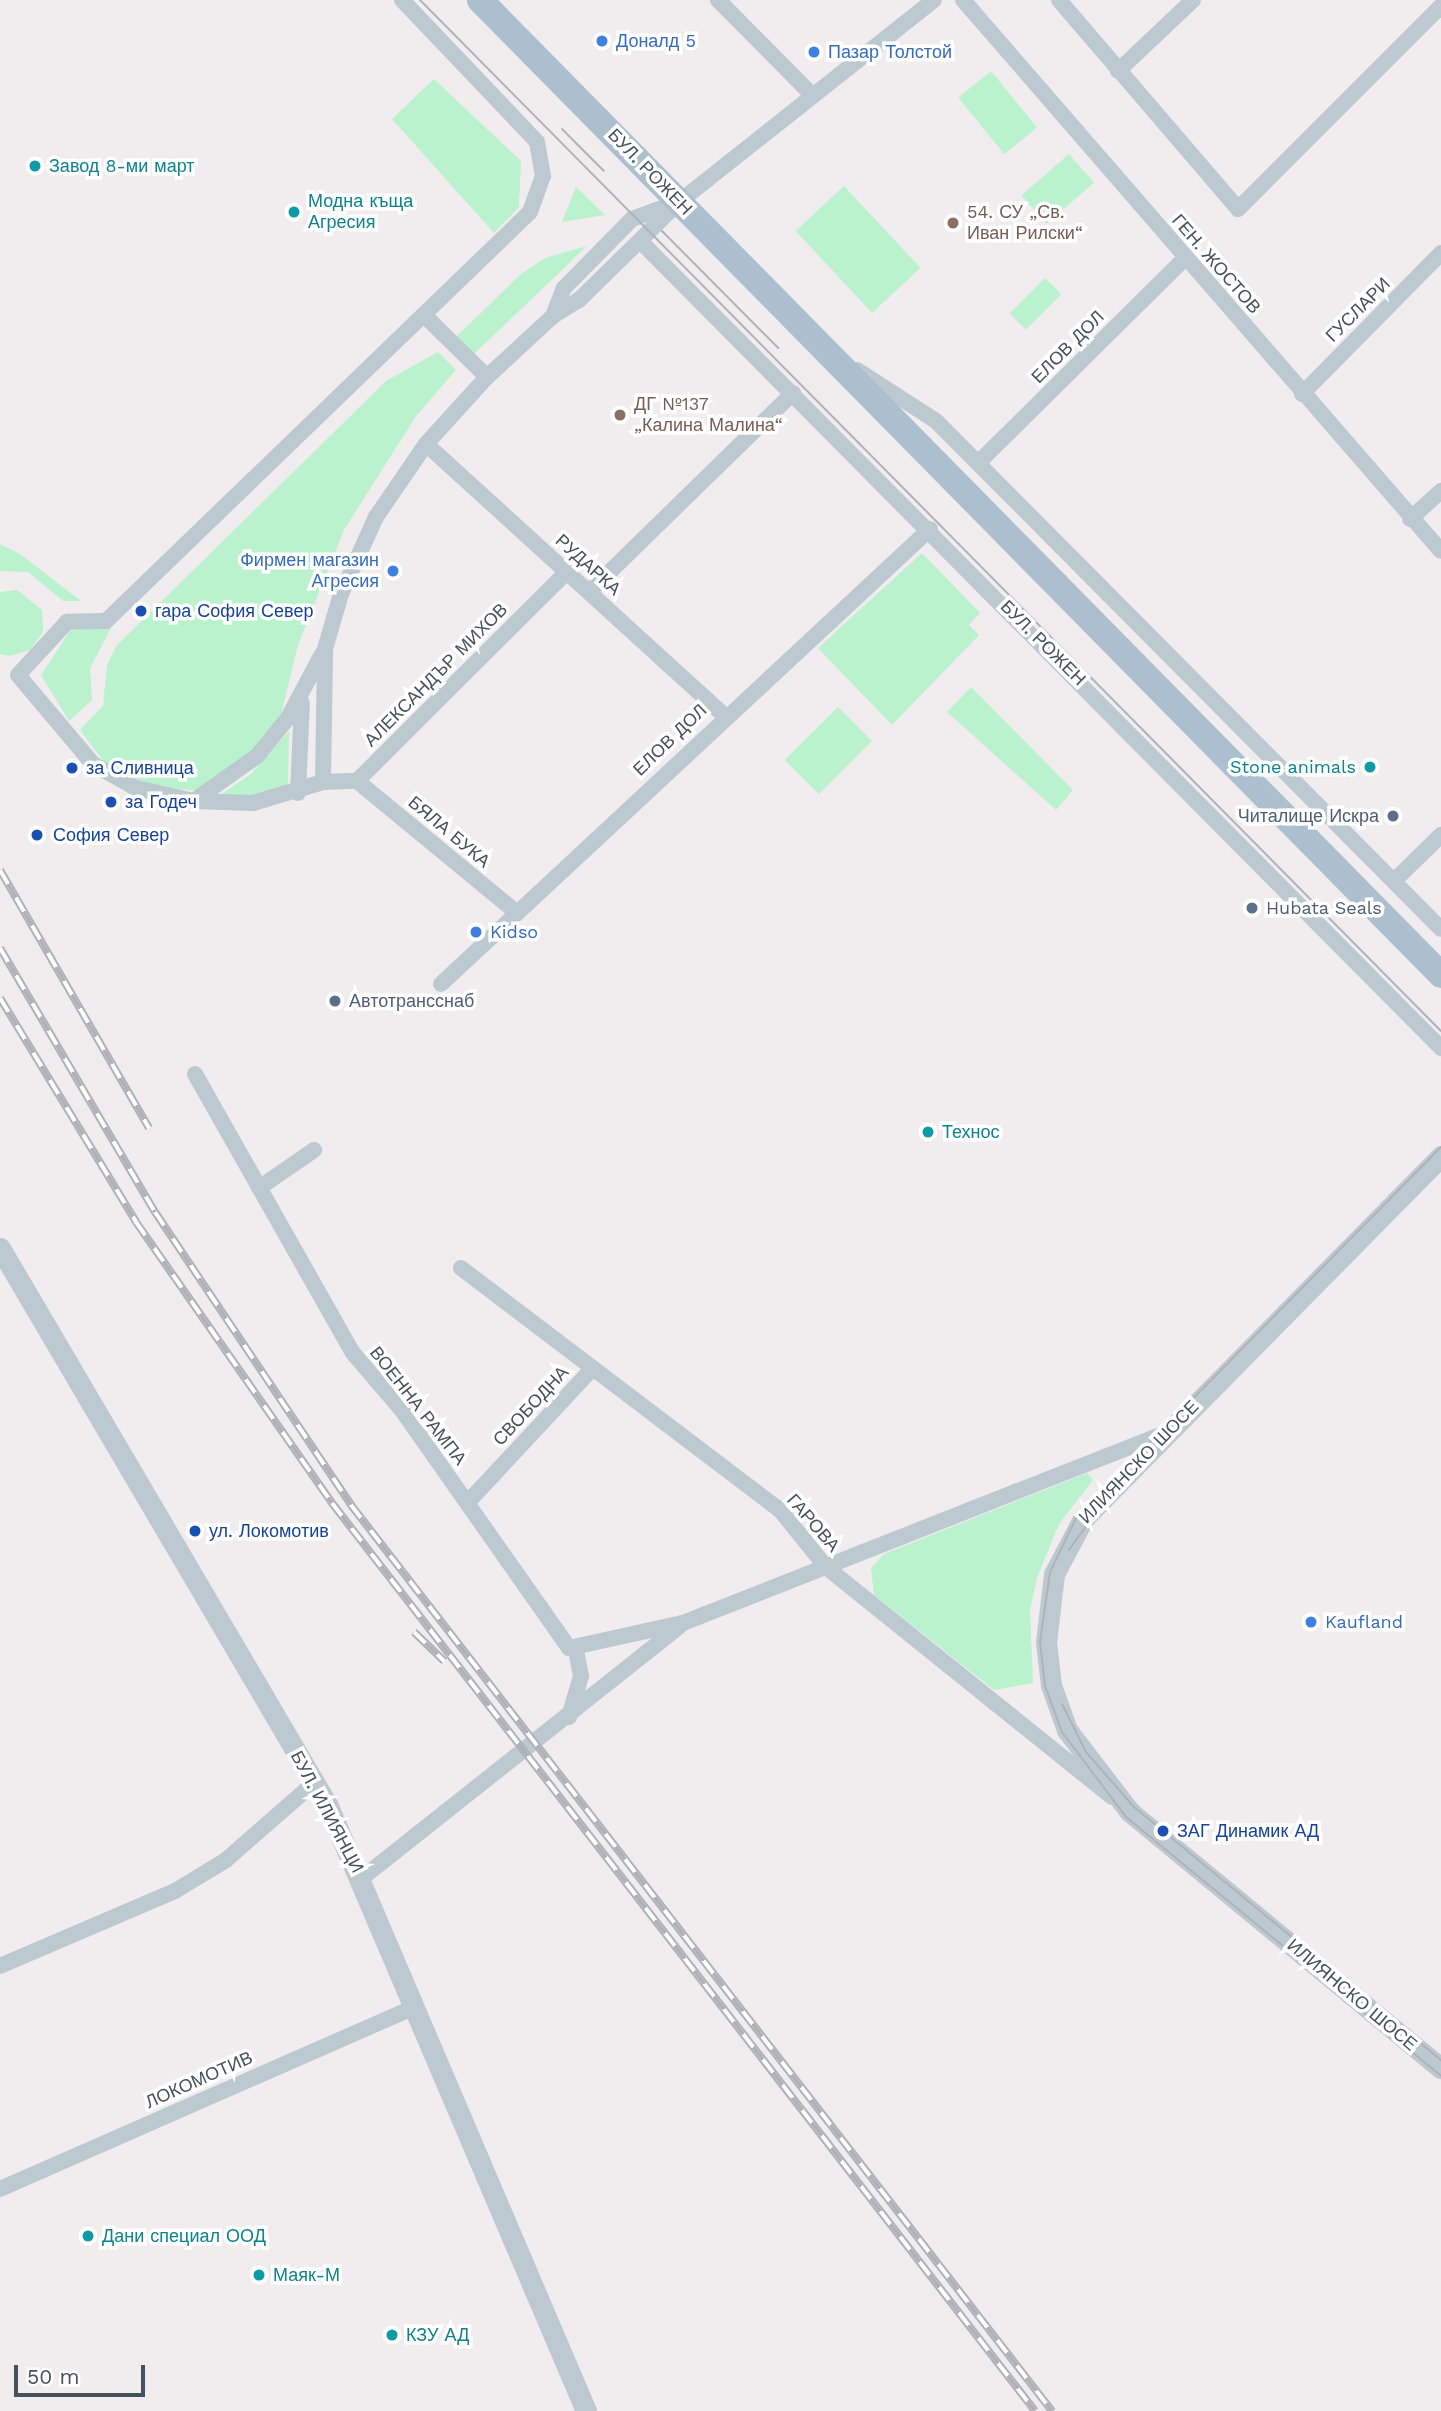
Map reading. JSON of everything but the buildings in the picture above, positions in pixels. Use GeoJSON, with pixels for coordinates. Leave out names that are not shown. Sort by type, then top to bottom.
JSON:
{"type":"FeatureCollection","features":[{"type":"Feature","properties":{"kind":"main road","name":"БУЛ. РОЖЕН"},"geometry":{"type":"LineString","coordinates":[[480,0],[1441,975]]}},
{"type":"Feature","properties":{"kind":"street"},"geometry":{"type":"LineString","coordinates":[[357,780],[323,782],[298,793],[253,803],[193,801],[148,793],[93,764],[18,675],[67,621],[106,621],[530,212],[543,176],[537,142],[526,125],[402,0]]}},
{"type":"Feature","properties":{"kind":"street"},"geometry":{"type":"LineString","coordinates":[[718,0],[813,95]]}},
{"type":"Feature","properties":{"kind":"street"},"geometry":{"type":"LineString","coordinates":[[193,801],[257,755],[306,683],[325,649],[341,594],[376,517],[426,444],[488,377],[552,316],[579,300],[679,202],[934,0]]}},
{"type":"Feature","properties":{"kind":"street","name":"ГЕН. ЖОСТОВ"},"geometry":{"type":"LineString","coordinates":[[963,0],[1410,519],[1441,551]]}},
{"type":"Feature","properties":{"kind":"street"},"geometry":{"type":"LineString","coordinates":[[1059,0],[1238,209],[1441,6]]}},
{"type":"Feature","properties":{"kind":"street"},"geometry":{"type":"LineString","coordinates":[[1118,71],[1193,0]]}},
{"type":"Feature","properties":{"kind":"street"},"geometry":{"type":"LineString","coordinates":[[552,316],[564,288],[632,219],[679,202]]}},
{"type":"Feature","properties":{"kind":"street","name":"БУЛ. РОЖЕН"},"geometry":{"type":"LineString","coordinates":[[641,242],[930,529],[1441,1048]]}},
{"type":"Feature","properties":{"kind":"street","name":"ГУСЛАРИ"},"geometry":{"type":"LineString","coordinates":[[1302,394],[1441,253]]}},
{"type":"Feature","properties":{"kind":"street","name":"ЕЛОВ ДОЛ"},"geometry":{"type":"LineString","coordinates":[[978,463],[1185,258]]}},
{"type":"Feature","properties":{"kind":"street"},"geometry":{"type":"LineString","coordinates":[[425,316],[488,377]]}},
{"type":"Feature","properties":{"kind":"street","name":"БУЛ. РОЖЕН"},"geometry":{"type":"LineString","coordinates":[[819,345],[936,421],[1441,929]]}},
{"type":"Feature","properties":{"kind":"street"},"geometry":{"type":"LineString","coordinates":[[589,592],[793,393]]}},
{"type":"Feature","properties":{"kind":"street","name":"РУДАРКА"},"geometry":{"type":"LineString","coordinates":[[426,444],[724,715]]}},
{"type":"Feature","properties":{"kind":"street"},"geometry":{"type":"LineString","coordinates":[[1410,519],[1441,491]]}},
{"type":"Feature","properties":{"kind":"street","name":"ЕЛОВ ДОЛ"},"geometry":{"type":"LineString","coordinates":[[441,984],[724,715],[930,529]]}},
{"type":"Feature","properties":{"kind":"street","name":"АЛЕКСАНДЪР МИХОВ"},"geometry":{"type":"LineString","coordinates":[[357,780],[567,572]]}},
{"type":"Feature","properties":{"kind":"street"},"geometry":{"type":"LineString","coordinates":[[323,782],[325,649]]}},
{"type":"Feature","properties":{"kind":"street"},"geometry":{"type":"LineString","coordinates":[[298,793],[306,683]]}},
{"type":"Feature","properties":{"kind":"street","name":"БЯЛА БУКА"},"geometry":{"type":"LineString","coordinates":[[357,780],[516,912]]}},
{"type":"Feature","properties":{"kind":"street"},"geometry":{"type":"LineString","coordinates":[[1394,881],[1441,835]]}},
{"type":"Feature","properties":{"kind":"street","name":"ВОЕННА РАМПА"},"geometry":{"type":"LineString","coordinates":[[195,1074],[353,1353],[468,1502],[561,1639],[576,1650]]}},
{"type":"Feature","properties":{"kind":"street"},"geometry":{"type":"LineString","coordinates":[[1434,1163],[1441,1149]]}},
{"type":"Feature","properties":{"kind":"street"},"geometry":{"type":"LineString","coordinates":[[259,1188],[314,1150]]}},
{"type":"Feature","properties":{"kind":"street","name":"ИЛИЯНСКО ШОСЕ"},"geometry":{"type":"LineString","coordinates":[[1434,1163],[1167,1432],[1072,1535],[1054,1574],[1047,1617],[1047,1665],[1067,1730],[1130,1812],[1441,2068]]}},
{"type":"Feature","properties":{"kind":"street","name":"БУЛ. ИЛИЯНЦИ"},"geometry":{"type":"LineString","coordinates":[[0,1248],[314,1783],[362,1878],[586,2411]]}},
{"type":"Feature","properties":{"kind":"street","name":"ГАРОВА"},"geometry":{"type":"LineString","coordinates":[[461,1268],[780,1510],[826,1567],[1130,1812]]}},
{"type":"Feature","properties":{"kind":"street","name":"СВОБОДНА"},"geometry":{"type":"LineString","coordinates":[[468,1502],[593,1368]]}},
{"type":"Feature","properties":{"kind":"street"},"geometry":{"type":"LineString","coordinates":[[569,1717],[581,1676],[576,1650],[683,1623],[1167,1432]]}},
{"type":"Feature","properties":{"kind":"street"},"geometry":{"type":"LineString","coordinates":[[362,1878],[569,1717],[683,1623]]}},
{"type":"Feature","properties":{"kind":"street"},"geometry":{"type":"LineString","coordinates":[[0,1966],[175,1891],[226,1860],[314,1783]]}},
{"type":"Feature","properties":{"kind":"street","name":"ЛОКОМОТИВ"},"geometry":{"type":"LineString","coordinates":[[0,2189],[414,2007]]}},
{"type":"Feature","properties":{"kind":"green space"},"geometry":{"type":"Polygon","coordinates":[[[991,71],[1037,128],[1004,154],[958,97],[991,71]]]}},
{"type":"Feature","properties":{"kind":"green space"},"geometry":{"type":"Polygon","coordinates":[[[434,79],[521,161],[519,207],[494,233],[392,119],[434,79]]]}},
{"type":"Feature","properties":{"kind":"green space"},"geometry":{"type":"Polygon","coordinates":[[[1069,154],[1094,183],[1046,224],[1021,195],[1069,154]]]}},
{"type":"Feature","properties":{"kind":"green space"},"geometry":{"type":"Polygon","coordinates":[[[844,186],[920,268],[872,313],[796,231],[844,186]]]}},
{"type":"Feature","properties":{"kind":"green space"},"geometry":{"type":"Polygon","coordinates":[[[576,187],[605,215],[562,222],[576,187]]]}},
{"type":"Feature","properties":{"kind":"green space"},"geometry":{"type":"Polygon","coordinates":[[[587,246],[473,355],[456,337],[521,274],[545,258],[587,246]]]}},
{"type":"Feature","properties":{"kind":"green space"},"geometry":{"type":"Polygon","coordinates":[[[1045,278],[1061,294],[1026,330],[1010,313],[1045,278]]]}},
{"type":"Feature","properties":{"kind":"green space"},"geometry":{"type":"Polygon","coordinates":[[[438,352],[456,370],[416,416],[344,530],[298,645],[280,719],[256,748],[200,791],[152,787],[104,762],[80,730],[103,706],[107,665],[117,645],[386,381],[438,352]]]}},
{"type":"Feature","properties":{"kind":"green space"},"geometry":{"type":"Polygon","coordinates":[[[0,544],[20,554],[81,601],[63,601],[28,572],[0,571],[0,544]]]}},
{"type":"Feature","properties":{"kind":"green space"},"geometry":{"type":"Polygon","coordinates":[[[922,553],[980,613],[969,625],[979,635],[892,725],[818,648],[922,553]]]}},
{"type":"Feature","properties":{"kind":"green space"},"geometry":{"type":"Polygon","coordinates":[[[17,590],[42,610],[43,632],[30,650],[9,656],[0,654],[0,592],[17,590]]]}},
{"type":"Feature","properties":{"kind":"green space"},"geometry":{"type":"Polygon","coordinates":[[[88,626],[111,628],[90,668],[92,700],[69,721],[41,675],[70,631],[88,626]]]}},
{"type":"Feature","properties":{"kind":"green space"},"geometry":{"type":"Polygon","coordinates":[[[971,687],[1073,790],[1056,810],[947,712],[971,687]]]}},
{"type":"Feature","properties":{"kind":"green space"},"geometry":{"type":"Polygon","coordinates":[[[838,707],[872,741],[819,794],[785,760],[838,707]]]}},
{"type":"Feature","properties":{"kind":"green space"},"geometry":{"type":"Polygon","coordinates":[[[289,731],[288,785],[251,796],[220,795],[251,774],[289,731]]]}},
{"type":"Feature","properties":{"kind":"green space"},"geometry":{"type":"Polygon","coordinates":[[[1087,1473],[1093,1480],[1059,1524],[1037,1578],[1030,1610],[1033,1683],[994,1690],[874,1595],[871,1568],[884,1554],[1087,1473]]]}},
{"type":"Feature","properties":{"kind":"tram line"},"geometry":{"type":"LineString","coordinates":[[420,0],[1441,1031]]}},
{"type":"Feature","properties":{"kind":"tram line"},"geometry":{"type":"LineString","coordinates":[[562,129],[604,171]]}},
{"type":"Feature","properties":{"kind":"tram line"},"geometry":{"type":"LineString","coordinates":[[662,231],[778,348]]}},
{"type":"Feature","properties":{"kind":"tram line"},"geometry":{"type":"LineString","coordinates":[[1441,1147],[1077,1516],[1050,1572],[1040,1642],[1045,1686],[1062,1732],[1126,1817],[1441,2076]]}},
{"type":"Feature","properties":{"kind":"tram line"},"geometry":{"type":"LineString","coordinates":[[1069,1550],[1099,1508],[1153,1453]]}},
{"type":"Feature","properties":{"kind":"tram line"},"geometry":{"type":"LineString","coordinates":[[1062,1704],[1086,1752],[1134,1807],[1441,2060]]}},
{"type":"Feature","properties":{"kind":"railway"},"geometry":{"type":"LineString","coordinates":[[0,870],[149,1128]]}},
{"type":"Feature","properties":{"kind":"railway"},"geometry":{"type":"LineString","coordinates":[[0,948],[155,1212],[351,1505],[1052,2411]]}},
{"type":"Feature","properties":{"kind":"railway"},"geometry":{"type":"LineString","coordinates":[[0,998],[136,1222],[332,1503],[1035,2411]]}},
{"type":"Feature","properties":{"kind":"railway"},"geometry":{"type":"LineString","coordinates":[[414,1632],[444,1661]]}},
{"type":"Feature","properties":{"kind":"place","name":"Доналд 5"},"geometry":{"type":"Point","coordinates":[602,41]}},
{"type":"Feature","properties":{"kind":"place","name":"Пазар Толстой"},"geometry":{"type":"Point","coordinates":[814,52]}},
{"type":"Feature","properties":{"kind":"place","name":"Завод 8-ми март"},"geometry":{"type":"Point","coordinates":[35,166]}},
{"type":"Feature","properties":{"kind":"place","name":"Модна къща Агресия"},"geometry":{"type":"Point","coordinates":[294,212]}},
{"type":"Feature","properties":{"kind":"place","name":"54. СУ „Св. Иван Рилски“"},"geometry":{"type":"Point","coordinates":[953,223]}},
{"type":"Feature","properties":{"kind":"place","name":"ДГ №137 „Калина Малина“"},"geometry":{"type":"Point","coordinates":[620,415]}},
{"type":"Feature","properties":{"kind":"place","name":"Фирмен магазин Агресия"},"geometry":{"type":"Point","coordinates":[393,571]}},
{"type":"Feature","properties":{"kind":"place","name":"гара София Север"},"geometry":{"type":"Point","coordinates":[141,611]}},
{"type":"Feature","properties":{"kind":"place","name":"Stone animals"},"geometry":{"type":"Point","coordinates":[1370,767]}},
{"type":"Feature","properties":{"kind":"place","name":"за Сливница"},"geometry":{"type":"Point","coordinates":[72,768]}},
{"type":"Feature","properties":{"kind":"place","name":"за Годеч"},"geometry":{"type":"Point","coordinates":[111,802]}},
{"type":"Feature","properties":{"kind":"place","name":"Читалище Искра"},"geometry":{"type":"Point","coordinates":[1393,816]}},
{"type":"Feature","properties":{"kind":"place","name":"София Север"},"geometry":{"type":"Point","coordinates":[37,835]}},
{"type":"Feature","properties":{"kind":"place","name":"Hubata Seals"},"geometry":{"type":"Point","coordinates":[1252,908]}},
{"type":"Feature","properties":{"kind":"place","name":"Kidso"},"geometry":{"type":"Point","coordinates":[476,932]}},
{"type":"Feature","properties":{"kind":"place","name":"Автотрансснаб"},"geometry":{"type":"Point","coordinates":[335,1001]}},
{"type":"Feature","properties":{"kind":"place","name":"Технос"},"geometry":{"type":"Point","coordinates":[928,1132]}},
{"type":"Feature","properties":{"kind":"place","name":"ул. Локомотив"},"geometry":{"type":"Point","coordinates":[195,1531]}},
{"type":"Feature","properties":{"kind":"place","name":"Kaufland"},"geometry":{"type":"Point","coordinates":[1311,1622]}},
{"type":"Feature","properties":{"kind":"place","name":"ЗАГ Динамик АД"},"geometry":{"type":"Point","coordinates":[1163,1831]}},
{"type":"Feature","properties":{"kind":"place","name":"Дани специал ООД"},"geometry":{"type":"Point","coordinates":[88,2236]}},
{"type":"Feature","properties":{"kind":"place","name":"Маяк-М"},"geometry":{"type":"Point","coordinates":[259,2275]}},
{"type":"Feature","properties":{"kind":"place","name":"КЗУ АД"},"geometry":{"type":"Point","coordinates":[392,2335]}}]}
